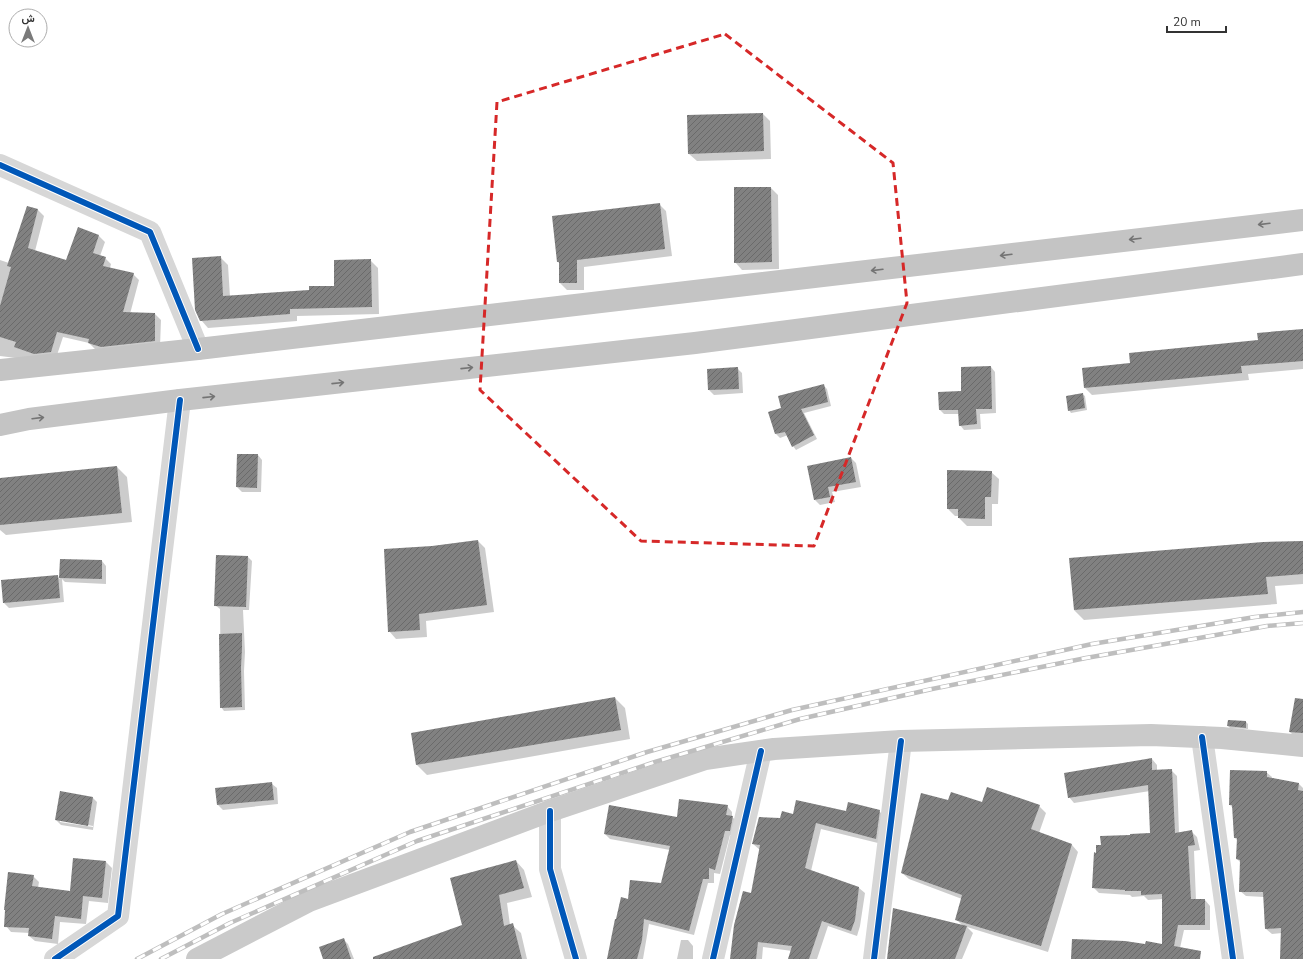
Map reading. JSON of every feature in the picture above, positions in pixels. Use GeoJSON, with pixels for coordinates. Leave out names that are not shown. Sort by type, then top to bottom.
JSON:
{"type":"FeatureCollection","features":[{"type":"Feature","properties":{"kind":"highway"},"geometry":{"type":"LineString","coordinates":[[0,370],[198,349],[1303,220]]}},
{"type":"Feature","properties":{"kind":"highway"},"geometry":{"type":"LineString","coordinates":[[0,425],[29,419],[180,400],[695,343],[1303,264]]}},
{"type":"Feature","properties":{"kind":"main road"},"geometry":{"type":"LineString","coordinates":[[196,959],[309,901],[550,811],[705,759],[761,751],[901,741],[1151,735],[1222,738],[1303,746]]}},
{"type":"Feature","properties":{"kind":"street"},"geometry":{"type":"LineString","coordinates":[[0,165],[150,232],[198,349]]}},
{"type":"Feature","properties":{"kind":"street"},"geometry":{"type":"LineString","coordinates":[[55,959],[118,916],[180,400]]}},
{"type":"Feature","properties":{"kind":"street"},"geometry":{"type":"LineString","coordinates":[[1202,737],[1233,959]]}},
{"type":"Feature","properties":{"kind":"street"},"geometry":{"type":"LineString","coordinates":[[874,959],[901,741]]}},
{"type":"Feature","properties":{"kind":"street"},"geometry":{"type":"LineString","coordinates":[[713,959],[761,751]]}},
{"type":"Feature","properties":{"kind":"street"},"geometry":{"type":"LineString","coordinates":[[550,811],[550,869],[576,959]]}},
{"type":"Feature","properties":{"kind":"highlighted area"},"geometry":{"type":"Polygon","coordinates":[[[725,34],[893,163],[907,303],[814,546],[641,541],[480,390],[497,102],[725,34]]]}},
{"type":"Feature","properties":{"kind":"building"},"geometry":{"type":"Polygon","coordinates":[[[763,113],[764,151],[688,154],[687,115],[763,113]]]}},
{"type":"Feature","properties":{"kind":"building"},"geometry":{"type":"Polygon","coordinates":[[[734,187],[771,187],[772,262],[734,263],[734,187]]]}},
{"type":"Feature","properties":{"kind":"building"},"geometry":{"type":"Polygon","coordinates":[[[660,203],[665,249],[577,260],[577,283],[559,283],[559,262],[557,262],[552,216],[660,203]]]}},
{"type":"Feature","properties":{"kind":"building"},"geometry":{"type":"Polygon","coordinates":[[[27,206],[38,209],[28,248],[66,260],[78,227],[99,235],[93,253],[106,257],[103,266],[134,273],[123,312],[155,313],[155,341],[101,347],[88,343],[89,339],[57,332],[51,352],[34,354],[14,347],[16,342],[0,337],[0,306],[11,267],[7,266],[27,206]]]}},
{"type":"Feature","properties":{"kind":"building"},"geometry":{"type":"Polygon","coordinates":[[[221,256],[223,296],[309,290],[309,286],[334,286],[334,260],[371,259],[372,307],[290,309],[290,314],[200,321],[195,310],[192,258],[221,256]]]}},
{"type":"Feature","properties":{"kind":"building"},"geometry":{"type":"Polygon","coordinates":[[[1303,329],[1303,361],[1241,366],[1242,373],[1084,388],[1082,368],[1130,363],[1129,353],[1258,340],[1257,333],[1303,329]]]}},
{"type":"Feature","properties":{"kind":"building"},"geometry":{"type":"Polygon","coordinates":[[[991,366],[992,409],[976,409],[977,424],[959,426],[958,410],[939,410],[938,392],[961,391],[961,367],[991,366]]]}},
{"type":"Feature","properties":{"kind":"building"},"geometry":{"type":"Polygon","coordinates":[[[738,367],[739,389],[708,390],[707,369],[738,367]]]}},
{"type":"Feature","properties":{"kind":"building"},"geometry":{"type":"Polygon","coordinates":[[[824,384],[828,402],[801,409],[814,435],[792,447],[785,432],[775,434],[768,412],[781,408],[778,396],[824,384]]]}},
{"type":"Feature","properties":{"kind":"building"},"geometry":{"type":"Polygon","coordinates":[[[1083,393],[1085,408],[1068,411],[1066,396],[1083,393]]]}},
{"type":"Feature","properties":{"kind":"building"},"geometry":{"type":"Polygon","coordinates":[[[237,454],[258,454],[257,488],[236,487],[237,454]]]}},
{"type":"Feature","properties":{"kind":"building"},"geometry":{"type":"Polygon","coordinates":[[[851,457],[856,482],[828,487],[830,497],[814,500],[807,466],[851,457]]]}},
{"type":"Feature","properties":{"kind":"building"},"geometry":{"type":"Polygon","coordinates":[[[117,466],[122,513],[0,525],[0,478],[117,466]]]}},
{"type":"Feature","properties":{"kind":"building"},"geometry":{"type":"Polygon","coordinates":[[[947,470],[992,471],[991,497],[985,497],[985,519],[958,518],[958,509],[947,509],[947,470]]]}},
{"type":"Feature","properties":{"kind":"building"},"geometry":{"type":"Polygon","coordinates":[[[478,540],[487,605],[419,614],[420,630],[388,632],[384,549],[432,546],[478,540]]]}},
{"type":"Feature","properties":{"kind":"building"},"geometry":{"type":"Polygon","coordinates":[[[1303,541],[1303,574],[1266,577],[1268,594],[1074,610],[1069,558],[1263,542],[1303,541]]]}},
{"type":"Feature","properties":{"kind":"building"},"geometry":{"type":"Polygon","coordinates":[[[216,555],[248,556],[246,607],[214,606],[216,555]]]}},
{"type":"Feature","properties":{"kind":"building"},"geometry":{"type":"Polygon","coordinates":[[[60,559],[102,560],[102,579],[59,578],[60,559]]]}},
{"type":"Feature","properties":{"kind":"building"},"geometry":{"type":"Polygon","coordinates":[[[58,575],[60,598],[3,603],[1,580],[58,575]]]}},
{"type":"Feature","properties":{"kind":"building"},"geometry":{"type":"Polygon","coordinates":[[[242,633],[242,707],[220,708],[219,634],[242,633]]]}},
{"type":"Feature","properties":{"kind":"building"},"geometry":{"type":"Polygon","coordinates":[[[615,697],[621,730],[416,765],[411,733],[615,697]]]}},
{"type":"Feature","properties":{"kind":"building"},"geometry":{"type":"Polygon","coordinates":[[[1295,698],[1303,699],[1303,733],[1289,732],[1295,698]]]}},
{"type":"Feature","properties":{"kind":"building"},"geometry":{"type":"Polygon","coordinates":[[[1228,720],[1246,721],[1246,728],[1227,726],[1228,720]]]}},
{"type":"Feature","properties":{"kind":"building"},"geometry":{"type":"Polygon","coordinates":[[[1152,758],[1152,770],[1172,769],[1175,833],[1192,830],[1195,845],[1188,846],[1191,899],[1205,899],[1205,925],[1178,925],[1174,946],[1201,951],[1200,959],[1071,959],[1072,939],[1125,941],[1145,944],[1146,941],[1162,944],[1162,894],[1141,895],[1141,891],[1092,888],[1094,852],[1096,853],[1096,845],[1101,845],[1100,836],[1150,833],[1148,785],[1068,798],[1064,773],[1152,758]]]}},
{"type":"Feature","properties":{"kind":"building"},"geometry":{"type":"Polygon","coordinates":[[[1230,770],[1267,771],[1267,777],[1299,783],[1298,790],[1303,791],[1303,959],[1280,959],[1281,928],[1265,929],[1263,892],[1239,892],[1240,860],[1236,859],[1237,838],[1234,838],[1232,805],[1229,805],[1230,770]]]}},
{"type":"Feature","properties":{"kind":"building"},"geometry":{"type":"Polygon","coordinates":[[[272,782],[274,800],[217,805],[215,788],[272,782]]]}},
{"type":"Feature","properties":{"kind":"building"},"geometry":{"type":"Polygon","coordinates":[[[987,787],[1040,805],[1031,829],[1072,844],[1041,946],[955,920],[962,895],[901,873],[921,793],[948,800],[951,792],[982,802],[987,787]]]}},
{"type":"Feature","properties":{"kind":"building"},"geometry":{"type":"Polygon","coordinates":[[[60,791],[93,797],[88,826],[55,820],[60,791]]]}},
{"type":"Feature","properties":{"kind":"building"},"geometry":{"type":"Polygon","coordinates":[[[679,799],[728,805],[726,815],[733,816],[730,831],[725,831],[715,870],[709,868],[709,879],[703,879],[689,931],[644,919],[642,940],[637,959],[607,959],[621,897],[628,899],[630,880],[661,883],[670,846],[604,834],[609,805],[677,817],[679,799]]]}},
{"type":"Feature","properties":{"kind":"building"},"geometry":{"type":"Polygon","coordinates":[[[796,800],[846,811],[848,802],[880,810],[876,839],[816,823],[805,868],[859,887],[855,920],[851,931],[822,921],[809,959],[788,959],[792,946],[758,942],[756,959],[730,959],[734,925],[743,891],[751,893],[760,845],[752,844],[759,817],[780,818],[782,811],[793,814],[796,800]]]}},
{"type":"Feature","properties":{"kind":"building"},"geometry":{"type":"Polygon","coordinates":[[[73,858],[106,861],[102,898],[83,896],[81,919],[55,916],[52,939],[28,936],[29,928],[4,927],[4,910],[8,872],[34,875],[32,886],[70,891],[73,858]]]}},
{"type":"Feature","properties":{"kind":"building"},"geometry":{"type":"Polygon","coordinates":[[[516,860],[524,888],[499,895],[504,926],[513,923],[522,959],[373,959],[373,957],[462,925],[450,878],[516,860]]]}},
{"type":"Feature","properties":{"kind":"building"},"geometry":{"type":"Polygon","coordinates":[[[893,908],[967,926],[955,959],[887,959],[893,908]]]}},
{"type":"Feature","properties":{"kind":"building"},"geometry":{"type":"Polygon","coordinates":[[[344,938],[351,959],[323,959],[319,947],[344,938]]]}},
{"type":"Feature","properties":{"kind":"railway"},"geometry":{"type":"LineString","coordinates":[[137,959],[222,914],[410,832],[647,752],[792,710],[1092,644],[1255,617],[1303,612]]}},
{"type":"Feature","properties":{"kind":"railway"},"geometry":{"type":"LineString","coordinates":[[161,959],[230,923],[417,841],[655,762],[800,719],[932,689],[1086,658],[1267,626],[1303,623]]}},
{"type":"Feature","properties":{"kind":"cycle path"},"geometry":{"type":"LineString","coordinates":[[0,165],[150,232],[198,349]]}},
{"type":"Feature","properties":{"kind":"cycle path"},"geometry":{"type":"LineString","coordinates":[[55,959],[118,916],[180,400]]}},
{"type":"Feature","properties":{"kind":"cycle path"},"geometry":{"type":"LineString","coordinates":[[1202,737],[1233,959]]}},
{"type":"Feature","properties":{"kind":"cycle path"},"geometry":{"type":"LineString","coordinates":[[874,959],[901,741]]}},
{"type":"Feature","properties":{"kind":"cycle path"},"geometry":{"type":"LineString","coordinates":[[713,959],[761,751]]}},
{"type":"Feature","properties":{"kind":"cycle path"},"geometry":{"type":"LineString","coordinates":[[550,811],[550,869],[576,959]]}}]}
